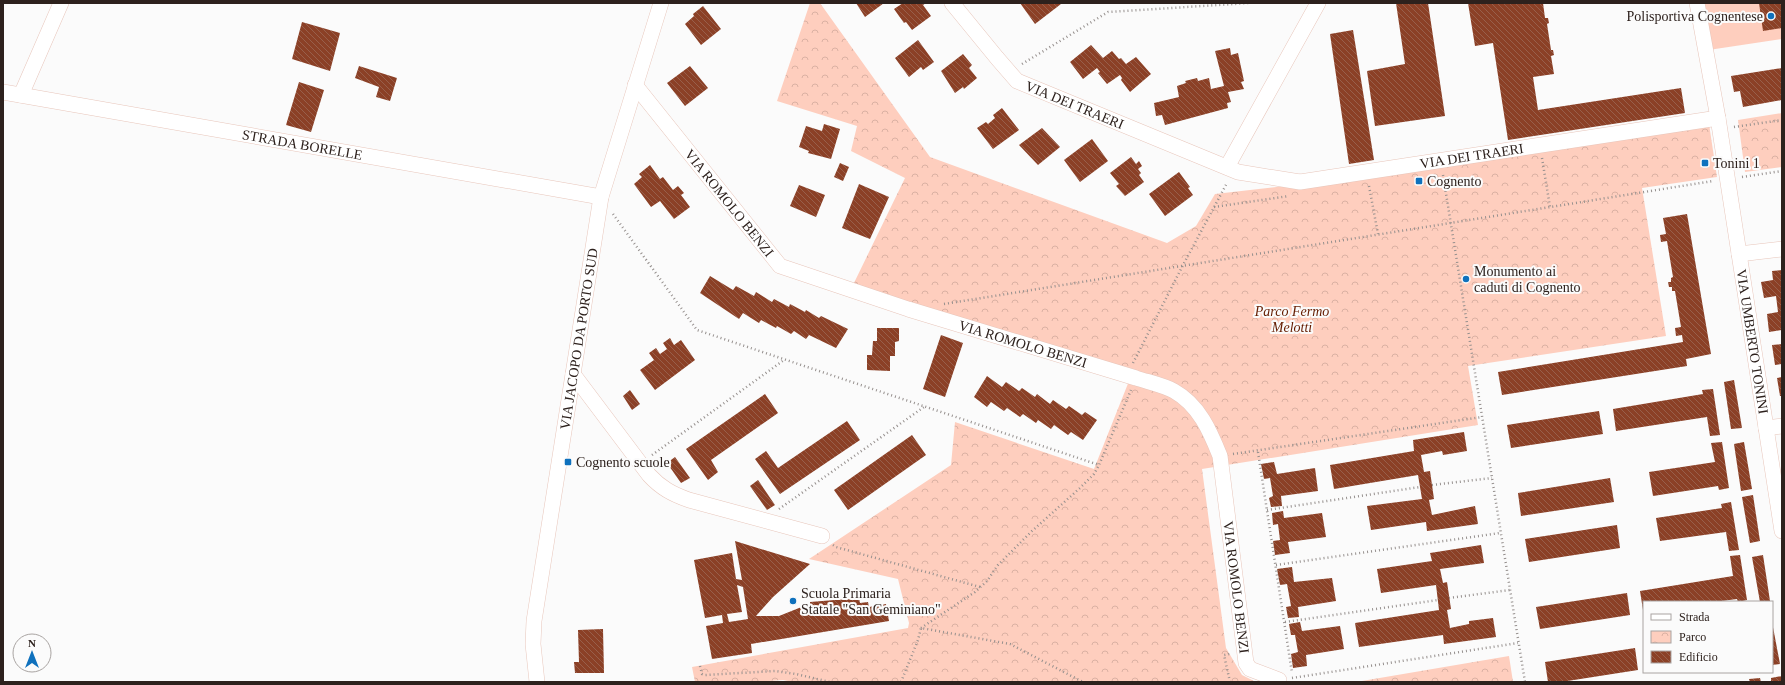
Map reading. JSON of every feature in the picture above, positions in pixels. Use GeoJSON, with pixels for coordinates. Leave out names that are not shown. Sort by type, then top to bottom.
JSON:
{"type":"FeatureCollection","features":[{"type":"Feature","properties":{"kind":"street"},"geometry":{"type":"LineString","coordinates":[[21,95],[61,3]]}},
{"type":"Feature","properties":{"kind":"street","name":"VIA JACOPO DA PORTO SUD"},"geometry":{"type":"LineString","coordinates":[[537,682],[533,644],[534,621],[601,197],[661,3]]}},
{"type":"Feature","properties":{"kind":"street","name":"VIA DEI TRAERI"},"geometry":{"type":"LineString","coordinates":[[952,3],[1017,81],[1231,169],[1300,182],[1718,124]]}},
{"type":"Feature","properties":{"kind":"street"},"geometry":{"type":"LineString","coordinates":[[1231,169],[1318,3]]}},
{"type":"Feature","properties":{"kind":"street","name":"VIA UMBERTO TONINI"},"geometry":{"type":"LineString","coordinates":[[1697,3],[1727,179],[1782,531]]}},
{"type":"Feature","properties":{"kind":"street","name":"VIA ROMOLO BENZI"},"geometry":{"type":"LineString","coordinates":[[635,85],[780,266],[908,309],[1131,377],[1173,391],[1187,400],[1199,413],[1220,456],[1246,663],[1250,669],[1286,679]]}},
{"type":"Feature","properties":{"kind":"street","name":"STRADA BORELLE"},"geometry":{"type":"LineString","coordinates":[[3,92],[601,197]]}},
{"type":"Feature","properties":{"kind":"street","name":"VIA UMBERTO TONINI"},"geometry":{"type":"LineString","coordinates":[[1739,254],[1782,249]]}},
{"type":"Feature","properties":{"kind":"street"},"geometry":{"type":"LineString","coordinates":[[573,374],[640,464],[661,488],[675,495],[762,521],[822,536]]}},
{"type":"Feature","properties":{"kind":"street","name":"VIA UMBERTO TONINI"},"geometry":{"type":"LineString","coordinates":[[1766,428],[1782,426]]}},
{"type":"Feature","properties":{"kind":"path"},"geometry":{"type":"LineString","coordinates":[[1009,72],[1108,12],[1249,3]]}},
{"type":"Feature","properties":{"kind":"path"},"geometry":{"type":"LineString","coordinates":[[1718,124],[1782,120]]}},
{"type":"Feature","properties":{"kind":"path"},"geometry":{"type":"LineString","coordinates":[[1542,157],[1550,207]]}},
{"type":"Feature","properties":{"kind":"path"},"geometry":{"type":"LineString","coordinates":[[901,682],[918,640],[921,628],[976,592],[998,565],[1032,531],[1094,474],[1099,465],[1131,377],[1182,267],[1231,169]]}},
{"type":"Feature","properties":{"kind":"path"},"geometry":{"type":"LineString","coordinates":[[939,304],[1182,267],[1378,234],[1782,171]]}},
{"type":"Feature","properties":{"kind":"path"},"geometry":{"type":"LineString","coordinates":[[1442,172],[1525,682]]}},
{"type":"Feature","properties":{"kind":"path"},"geometry":{"type":"LineString","coordinates":[[1369,184],[1378,234]]}},
{"type":"Feature","properties":{"kind":"path"},"geometry":{"type":"LineString","coordinates":[[601,197],[697,330],[1099,465]]}},
{"type":"Feature","properties":{"kind":"path"},"geometry":{"type":"LineString","coordinates":[[640,464],[784,360]]}},
{"type":"Feature","properties":{"kind":"path"},"geometry":{"type":"LineString","coordinates":[[762,521],[924,407]]}},
{"type":"Feature","properties":{"kind":"path"},"geometry":{"type":"LineString","coordinates":[[1220,456],[1258,452],[1482,417]]}},
{"type":"Feature","properties":{"kind":"path"},"geometry":{"type":"LineString","coordinates":[[1258,452],[1285,622],[1286,679],[1518,643]]}},
{"type":"Feature","properties":{"kind":"path"},"geometry":{"type":"LineString","coordinates":[[1432,485],[1492,478]]}},
{"type":"Feature","properties":{"kind":"path"},"geometry":{"type":"LineString","coordinates":[[1267,510],[1420,487]]}},
{"type":"Feature","properties":{"kind":"path"},"geometry":{"type":"LineString","coordinates":[[1276,565],[1500,533]]}},
{"type":"Feature","properties":{"kind":"path"},"geometry":{"type":"LineString","coordinates":[[822,536],[836,547],[981,587]]}},
{"type":"Feature","properties":{"kind":"path"},"geometry":{"type":"LineString","coordinates":[[1449,598],[1510,590]]}},
{"type":"Feature","properties":{"kind":"path"},"geometry":{"type":"LineString","coordinates":[[1285,622],[1438,600]]}},
{"type":"Feature","properties":{"kind":"path"},"geometry":{"type":"LineString","coordinates":[[921,628],[1010,644],[1082,682]]}},
{"type":"Feature","properties":{"kind":"path"},"geometry":{"type":"LineString","coordinates":[[700,666],[702,674],[705,675],[743,672],[775,672],[796,674],[830,682]]}},
{"type":"Feature","properties":{"kind":"green space","name":"Parco Fermo Melotti"},"geometry":{"type":"Polygon","coordinates":[[[810,3],[820,3],[930,157],[1167,243],[1196,226],[1215,194],[1320,182],[1709,124],[1717,177],[1642,188],[1666,336],[1468,366],[1478,425],[1202,469],[1226,648],[1242,675],[1256,682],[793,682],[783,680],[754,682],[695,682],[692,667],[908,628],[909,623],[898,579],[809,559],[951,465],[955,422],[1094,469],[1131,376],[853,285],[905,178],[851,151],[857,126],[777,101],[810,3]]]}},
{"type":"Feature","properties":{"kind":"green space"},"geometry":{"type":"Polygon","coordinates":[[[1694,3],[1782,3],[1782,39],[1702,51],[1694,3]]]}},
{"type":"Feature","properties":{"kind":"green space"},"geometry":{"type":"Polygon","coordinates":[[[1782,113],[1782,167],[1745,172],[1738,120],[1782,113]]]}},
{"type":"Feature","properties":{"kind":"green space"},"geometry":{"type":"Polygon","coordinates":[[[1509,656],[1513,682],[1356,682],[1509,656]]]}},
{"type":"Feature","properties":{"kind":"building"},"geometry":{"type":"Polygon","coordinates":[[[856,3],[884,3],[865,17],[856,3]]]}},
{"type":"Feature","properties":{"kind":"building"},"geometry":{"type":"Polygon","coordinates":[[[903,3],[926,3],[923,5],[931,16],[912,30],[906,22],[904,23],[894,9],[903,3]]]}},
{"type":"Feature","properties":{"kind":"building"},"geometry":{"type":"Polygon","coordinates":[[[1020,3],[1060,3],[1061,4],[1035,24],[1020,3]]]}},
{"type":"Feature","properties":{"kind":"building"},"geometry":{"type":"Polygon","coordinates":[[[1396,3],[1428,3],[1445,116],[1375,126],[1367,71],[1405,64],[1396,3]]]}},
{"type":"Feature","properties":{"kind":"building"},"geometry":{"type":"Polygon","coordinates":[[[1468,3],[1543,3],[1545,18],[1548,18],[1549,23],[1547,24],[1551,50],[1553,50],[1554,55],[1551,56],[1554,74],[1533,77],[1538,110],[1681,88],[1685,113],[1508,140],[1493,43],[1475,46],[1468,3]]]}},
{"type":"Feature","properties":{"kind":"building","name":"Polisportiva Cognentese"},"geometry":{"type":"Polygon","coordinates":[[[1759,3],[1782,3],[1782,28],[1763,31],[1759,3]]]}},
{"type":"Feature","properties":{"kind":"building"},"geometry":{"type":"Polygon","coordinates":[[[703,6],[721,29],[701,45],[685,24],[694,16],[693,14],[703,6]]]}},
{"type":"Feature","properties":{"kind":"building"},"geometry":{"type":"Polygon","coordinates":[[[302,22],[340,33],[330,71],[292,59],[302,22]]]}},
{"type":"Feature","properties":{"kind":"building"},"geometry":{"type":"Polygon","coordinates":[[[1353,30],[1374,160],[1349,164],[1330,34],[1353,30]]]}},
{"type":"Feature","properties":{"kind":"building"},"geometry":{"type":"Polygon","coordinates":[[[918,40],[934,62],[923,70],[921,67],[909,77],[895,58],[918,40]]]}},
{"type":"Feature","properties":{"kind":"building"},"geometry":{"type":"Polygon","coordinates":[[[1091,45],[1103,58],[1112,51],[1126,64],[1136,57],[1151,74],[1130,92],[1121,80],[1122,78],[1120,75],[1107,84],[1098,73],[1100,72],[1097,68],[1083,79],[1070,62],[1091,45]]]}},
{"type":"Feature","properties":{"kind":"building"},"geometry":{"type":"Polygon","coordinates":[[[1230,48],[1231,55],[1238,53],[1244,81],[1241,82],[1244,89],[1228,92],[1231,102],[1227,103],[1228,108],[1165,125],[1162,115],[1156,116],[1154,103],[1179,97],[1177,86],[1186,83],[1185,81],[1197,78],[1198,81],[1209,78],[1211,89],[1224,86],[1215,51],[1230,48]]]}},
{"type":"Feature","properties":{"kind":"building"},"geometry":{"type":"Polygon","coordinates":[[[963,54],[972,65],[969,68],[977,78],[964,89],[963,87],[955,93],[941,71],[963,54]]]}},
{"type":"Feature","properties":{"kind":"building"},"geometry":{"type":"Polygon","coordinates":[[[359,66],[397,78],[390,101],[376,97],[379,87],[355,78],[359,66]]]}},
{"type":"Feature","properties":{"kind":"building"},"geometry":{"type":"Polygon","coordinates":[[[690,66],[708,88],[685,106],[667,83],[690,66]]]}},
{"type":"Feature","properties":{"kind":"building"},"geometry":{"type":"Polygon","coordinates":[[[1782,68],[1782,100],[1743,107],[1740,91],[1734,92],[1731,76],[1782,68]]]}},
{"type":"Feature","properties":{"kind":"building"},"geometry":{"type":"Polygon","coordinates":[[[299,82],[324,90],[311,132],[286,125],[299,82]]]}},
{"type":"Feature","properties":{"kind":"building"},"geometry":{"type":"Polygon","coordinates":[[[1002,108],[1019,130],[993,149],[977,128],[986,122],[988,124],[995,118],[993,115],[1002,108]]]}},
{"type":"Feature","properties":{"kind":"building"},"geometry":{"type":"Polygon","coordinates":[[[824,124],[840,129],[831,159],[808,153],[809,151],[799,147],[806,126],[822,131],[824,124]]]}},
{"type":"Feature","properties":{"kind":"building"},"geometry":{"type":"Polygon","coordinates":[[[1042,128],[1060,147],[1038,165],[1019,145],[1042,128]]]}},
{"type":"Feature","properties":{"kind":"building"},"geometry":{"type":"Polygon","coordinates":[[[1092,139],[1108,161],[1080,182],[1064,160],[1092,139]]]}},
{"type":"Feature","properties":{"kind":"building"},"geometry":{"type":"Polygon","coordinates":[[[1131,157],[1136,164],[1139,161],[1142,166],[1138,169],[1141,173],[1139,175],[1144,182],[1125,196],[1116,186],[1119,184],[1110,173],[1131,157]]]}},
{"type":"Feature","properties":{"kind":"building"},"geometry":{"type":"Polygon","coordinates":[[[840,163],[849,167],[843,181],[834,177],[840,163]]]}},
{"type":"Feature","properties":{"kind":"building"},"geometry":{"type":"Polygon","coordinates":[[[650,165],[660,179],[663,177],[673,190],[678,186],[684,193],[681,195],[690,207],[674,219],[660,201],[651,207],[634,184],[642,177],[639,174],[650,165]]]}},
{"type":"Feature","properties":{"kind":"building"},"geometry":{"type":"Polygon","coordinates":[[[1179,172],[1190,187],[1188,188],[1193,195],[1165,216],[1149,194],[1179,172]]]}},
{"type":"Feature","properties":{"kind":"building"},"geometry":{"type":"Polygon","coordinates":[[[859,184],[889,197],[870,239],[842,228],[859,184]]]}},
{"type":"Feature","properties":{"kind":"building"},"geometry":{"type":"Polygon","coordinates":[[[799,185],[825,195],[816,217],[790,206],[799,185]]]}},
{"type":"Feature","properties":{"kind":"building"},"geometry":{"type":"Polygon","coordinates":[[[1687,214],[1711,354],[1686,359],[1687,366],[1502,395],[1498,372],[1683,342],[1682,335],[1676,336],[1675,328],[1681,327],[1675,291],[1672,291],[1672,287],[1669,287],[1668,282],[1671,282],[1671,278],[1673,277],[1667,241],[1661,242],[1660,235],[1666,234],[1663,218],[1687,214]]]}},
{"type":"Feature","properties":{"kind":"building"},"geometry":{"type":"Polygon","coordinates":[[[1782,270],[1782,330],[1769,332],[1767,314],[1778,312],[1776,296],[1764,298],[1761,282],[1773,280],[1772,271],[1782,270]]]}},
{"type":"Feature","properties":{"kind":"building"},"geometry":{"type":"Polygon","coordinates":[[[710,276],[733,290],[736,286],[754,296],[756,292],[772,302],[774,299],[789,307],[790,304],[805,312],[806,310],[819,318],[821,316],[848,329],[836,348],[809,335],[806,339],[794,331],[791,334],[777,326],[776,328],[761,320],[759,323],[743,313],[739,319],[700,293],[710,276]]]}},
{"type":"Feature","properties":{"kind":"building"},"geometry":{"type":"Polygon","coordinates":[[[877,328],[899,328],[899,341],[895,342],[895,356],[890,356],[890,371],[867,370],[867,355],[872,355],[873,341],[877,341],[877,328]]]}},
{"type":"Feature","properties":{"kind":"building"},"geometry":{"type":"Polygon","coordinates":[[[941,335],[963,343],[945,397],[923,389],[941,335]]]}},
{"type":"Feature","properties":{"kind":"building"},"geometry":{"type":"Polygon","coordinates":[[[670,338],[674,345],[681,340],[695,360],[655,390],[640,370],[654,360],[649,353],[656,348],[660,354],[667,349],[663,343],[670,338]]]}},
{"type":"Feature","properties":{"kind":"building"},"geometry":{"type":"Polygon","coordinates":[[[1782,344],[1782,364],[1775,365],[1772,345],[1782,344]]]}},
{"type":"Feature","properties":{"kind":"building"},"geometry":{"type":"Polygon","coordinates":[[[987,376],[1002,387],[1006,382],[1019,391],[1022,388],[1035,397],[1037,394],[1050,404],[1053,400],[1066,409],[1069,406],[1082,415],[1085,412],[1097,420],[1083,440],[1071,432],[1068,435],[1054,425],[1051,429],[1038,420],[1036,423],[1023,414],[1020,417],[1007,408],[1004,411],[991,402],[987,407],[974,397],[987,376]]]}},
{"type":"Feature","properties":{"kind":"building"},"geometry":{"type":"Polygon","coordinates":[[[1782,377],[1782,396],[1780,396],[1777,378],[1782,377]]]}},
{"type":"Feature","properties":{"kind":"building"},"geometry":{"type":"Polygon","coordinates":[[[1734,380],[1742,428],[1731,429],[1724,382],[1734,380]]]}},
{"type":"Feature","properties":{"kind":"building"},"geometry":{"type":"Polygon","coordinates":[[[1713,389],[1720,435],[1710,436],[1707,417],[1616,431],[1613,409],[1703,394],[1702,390],[1713,389]]]}},
{"type":"Feature","properties":{"kind":"building"},"geometry":{"type":"Polygon","coordinates":[[[630,390],[640,404],[632,410],[623,396],[630,390]]]}},
{"type":"Feature","properties":{"kind":"building"},"geometry":{"type":"Polygon","coordinates":[[[765,394],[778,413],[711,460],[718,472],[708,480],[686,449],[765,394]]]}},
{"type":"Feature","properties":{"kind":"building"},"geometry":{"type":"Polygon","coordinates":[[[1599,411],[1603,434],[1511,448],[1507,425],[1599,411]]]}},
{"type":"Feature","properties":{"kind":"building"},"geometry":{"type":"Polygon","coordinates":[[[847,421],[860,440],[780,494],[755,459],[766,451],[778,468],[847,421]]]}},
{"type":"Feature","properties":{"kind":"building"},"geometry":{"type":"Polygon","coordinates":[[[1464,432],[1467,451],[1443,455],[1442,451],[1421,455],[1424,472],[1430,471],[1434,499],[1429,500],[1432,515],[1475,506],[1478,524],[1427,531],[1426,522],[1371,530],[1367,506],[1422,499],[1418,475],[1334,489],[1330,465],[1414,451],[1413,440],[1464,432]]]}},
{"type":"Feature","properties":{"kind":"building"},"geometry":{"type":"Polygon","coordinates":[[[912,435],[926,455],[848,510],[834,490],[912,435]]]}},
{"type":"Feature","properties":{"kind":"building"},"geometry":{"type":"Polygon","coordinates":[[[1722,442],[1729,488],[1719,490],[1718,486],[1653,496],[1649,472],[1715,462],[1711,443],[1722,442]]]}},
{"type":"Feature","properties":{"kind":"building"},"geometry":{"type":"Polygon","coordinates":[[[1744,442],[1752,489],[1741,491],[1734,444],[1744,442]]]}},
{"type":"Feature","properties":{"kind":"building"},"geometry":{"type":"Polygon","coordinates":[[[675,457],[690,478],[681,483],[667,463],[675,457]]]}},
{"type":"Feature","properties":{"kind":"building"},"geometry":{"type":"Polygon","coordinates":[[[1274,462],[1277,474],[1315,468],[1318,491],[1281,496],[1282,506],[1271,507],[1269,498],[1273,496],[1270,478],[1264,479],[1261,464],[1274,462]]]}},
{"type":"Feature","properties":{"kind":"building"},"geometry":{"type":"Polygon","coordinates":[[[1610,478],[1614,502],[1521,516],[1518,493],[1610,478]]]}},
{"type":"Feature","properties":{"kind":"building"},"geometry":{"type":"Polygon","coordinates":[[[758,480],[775,505],[767,510],[750,486],[758,480]]]}},
{"type":"Feature","properties":{"kind":"building"},"geometry":{"type":"Polygon","coordinates":[[[1753,495],[1760,541],[1750,543],[1742,497],[1753,495]]]}},
{"type":"Feature","properties":{"kind":"building"},"geometry":{"type":"Polygon","coordinates":[[[1731,502],[1739,550],[1729,551],[1726,532],[1660,541],[1656,518],[1722,508],[1721,504],[1731,502]]]}},
{"type":"Feature","properties":{"kind":"building"},"geometry":{"type":"Polygon","coordinates":[[[1283,511],[1284,518],[1322,513],[1326,537],[1288,542],[1290,553],[1275,555],[1273,541],[1280,540],[1278,524],[1273,525],[1272,513],[1283,511]]]}},
{"type":"Feature","properties":{"kind":"building"},"geometry":{"type":"Polygon","coordinates":[[[1617,525],[1620,548],[1529,562],[1525,539],[1617,525]]]}},
{"type":"Feature","properties":{"kind":"building"},"geometry":{"type":"Polygon","coordinates":[[[735,541],[810,564],[773,597],[756,616],[779,616],[804,606],[806,612],[810,612],[810,602],[859,598],[860,603],[868,602],[869,607],[886,604],[889,621],[751,644],[752,653],[712,659],[706,626],[723,623],[722,615],[705,618],[694,560],[732,553],[736,579],[742,580],[735,541]],[[737,585],[742,612],[727,614],[729,622],[748,619],[743,587],[737,585]]]}},
{"type":"Feature","properties":{"kind":"building"},"geometry":{"type":"Polygon","coordinates":[[[1481,545],[1484,563],[1440,569],[1443,583],[1447,582],[1451,609],[1447,610],[1450,628],[1469,624],[1469,621],[1493,618],[1496,637],[1444,644],[1443,635],[1359,647],[1355,623],[1439,610],[1436,585],[1381,593],[1377,569],[1432,561],[1430,553],[1481,545]]]}},
{"type":"Feature","properties":{"kind":"building"},"geometry":{"type":"Polygon","coordinates":[[[1740,555],[1747,600],[1643,601],[1643,610],[1640,591],[1733,576],[1730,556],[1740,555]]]}},
{"type":"Feature","properties":{"kind":"building"},"geometry":{"type":"Polygon","coordinates":[[[1763,555],[1770,601],[1760,601],[1752,557],[1763,555]]]}},
{"type":"Feature","properties":{"kind":"building"},"geometry":{"type":"Polygon","coordinates":[[[1292,567],[1294,582],[1332,578],[1336,601],[1298,607],[1299,617],[1288,618],[1286,607],[1291,606],[1287,584],[1280,585],[1277,569],[1292,567]]]}},
{"type":"Feature","properties":{"kind":"building"},"geometry":{"type":"Polygon","coordinates":[[[1627,593],[1630,615],[1540,629],[1536,607],[1627,593]]]}},
{"type":"Feature","properties":{"kind":"building"},"geometry":{"type":"Polygon","coordinates":[[[1300,622],[1302,631],[1340,626],[1344,649],[1306,655],[1307,666],[1293,668],[1291,654],[1298,652],[1295,635],[1291,635],[1289,624],[1300,622]]]}},
{"type":"Feature","properties":{"kind":"building"},"geometry":{"type":"Polygon","coordinates":[[[1773,627],[1780,664],[1773,665],[1773,627]]]}},
{"type":"Feature","properties":{"kind":"building"},"geometry":{"type":"Polygon","coordinates":[[[603,629],[604,673],[575,673],[574,662],[579,662],[578,630],[603,629]]]}},
{"type":"Feature","properties":{"kind":"building"},"geometry":{"type":"Polygon","coordinates":[[[1635,648],[1638,670],[1561,682],[1548,682],[1545,662],[1635,648]]]}},
{"type":"Feature","properties":{"kind":"building"},"geometry":{"type":"Polygon","coordinates":[[[1782,676],[1782,682],[1771,682],[1771,678],[1782,676]]]}},
{"type":"Feature","properties":{"kind":"building"},"geometry":{"type":"Polygon","coordinates":[[[1760,678],[1761,682],[1750,682],[1749,679],[1760,678]]]}},
{"type":"Feature","properties":{"kind":"place","name":"Polisportiva Cognentese"},"geometry":{"type":"Point","coordinates":[1771,16]}},
{"type":"Feature","properties":{"kind":"place","name":"Tonini 1"},"geometry":{"type":"Point","coordinates":[1705,163]}},
{"type":"Feature","properties":{"kind":"place","name":"Cognento"},"geometry":{"type":"Point","coordinates":[1419,181]}},
{"type":"Feature","properties":{"kind":"place","name":"Monumento ai caduti di Cognento"},"geometry":{"type":"Point","coordinates":[1466,279]}},
{"type":"Feature","properties":{"kind":"place","name":"Cognento scuole"},"geometry":{"type":"Point","coordinates":[568,462]}},
{"type":"Feature","properties":{"kind":"place","name":"Scuola Primaria Statale \"San Geminiano\""},"geometry":{"type":"Point","coordinates":[793,601]}}]}
